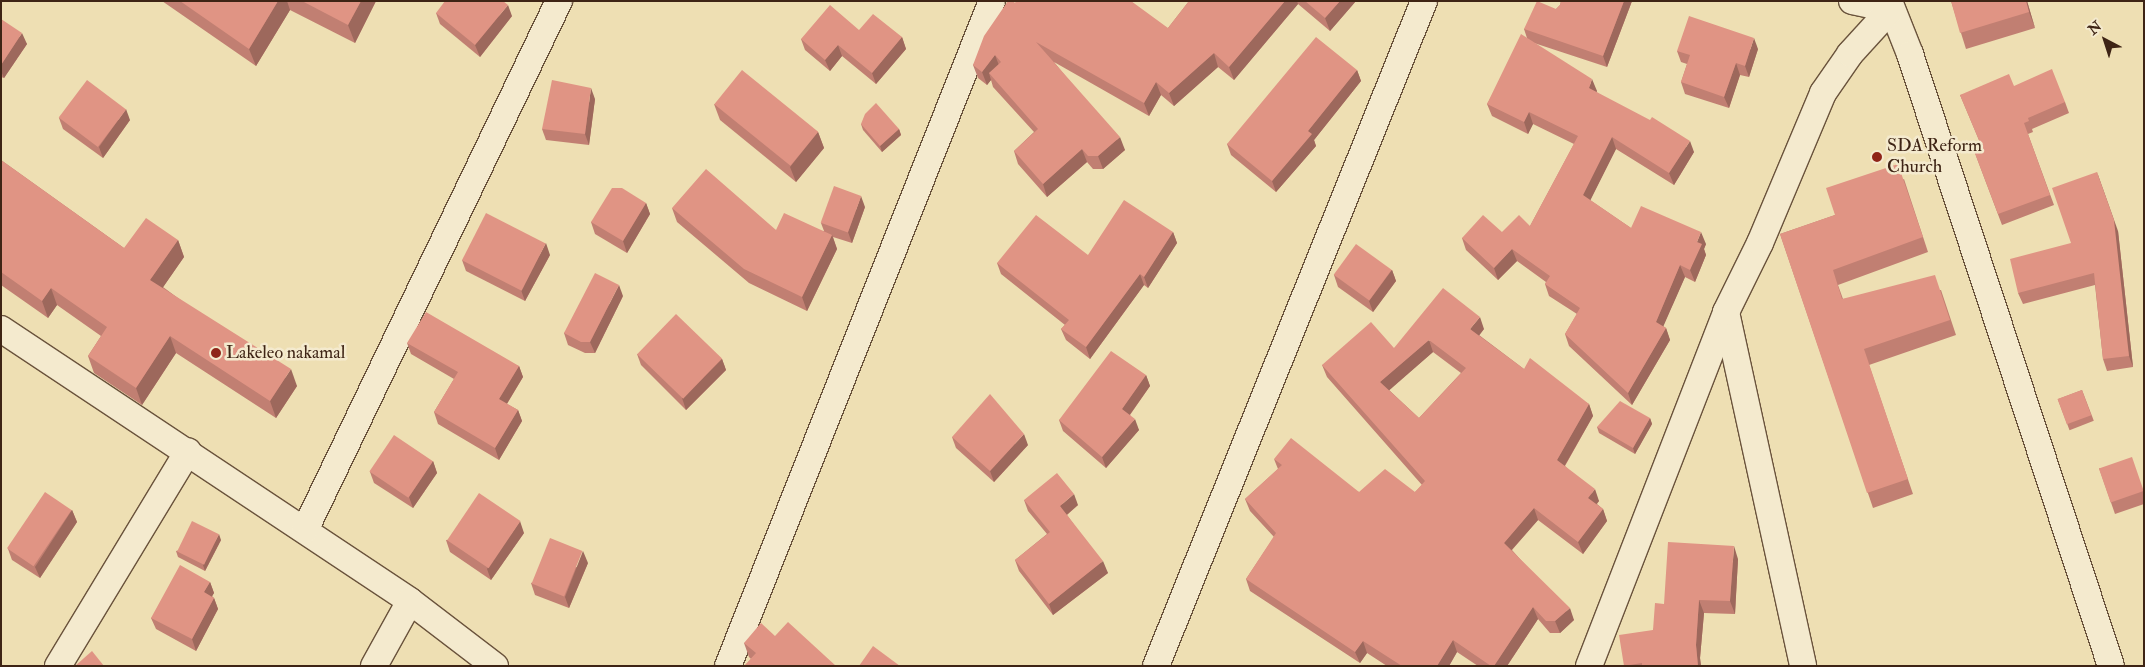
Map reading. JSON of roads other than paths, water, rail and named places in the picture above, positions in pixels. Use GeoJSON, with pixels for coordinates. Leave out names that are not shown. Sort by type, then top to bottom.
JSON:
{"type":"FeatureCollection","features":[{"type":"Feature","properties":{"kind":"street"},"geometry":{"type":"LineString","coordinates":[[305,530],[559,1]]}},
{"type":"Feature","properties":{"kind":"street"},"geometry":{"type":"LineString","coordinates":[[728,666],[992,1]]}},
{"type":"Feature","properties":{"kind":"street"},"geometry":{"type":"LineString","coordinates":[[1156,666],[1424,1]]}},
{"type":"Feature","properties":{"kind":"street"},"geometry":{"type":"LineString","coordinates":[[1852,1],[1890,5]]}},
{"type":"Feature","properties":{"kind":"street"},"geometry":{"type":"LineString","coordinates":[[1589,666],[1726,312],[1760,243],[1824,93],[1850,54],[1890,5]]}},
{"type":"Feature","properties":{"kind":"street"},"geometry":{"type":"LineString","coordinates":[[1890,5],[1910,54],[2112,666]]}},
{"type":"Feature","properties":{"kind":"street"},"geometry":{"type":"LineString","coordinates":[[1726,312],[1803,666]]}},
{"type":"Feature","properties":{"kind":"street"},"geometry":{"type":"LineString","coordinates":[[1,329],[188,451],[410,601],[495,666]]}},
{"type":"Feature","properties":{"kind":"street"},"geometry":{"type":"LineString","coordinates":[[58,666],[188,451]]}},
{"type":"Feature","properties":{"kind":"street"},"geometry":{"type":"LineString","coordinates":[[374,666],[410,601]]}},
{"type":"Feature","properties":{"kind":"place","name":"SDA Reform Church"},"geometry":{"type":"Point","coordinates":[1877,157]}},
{"type":"Feature","properties":{"kind":"place","name":"Lakeleo nakamal"},"geometry":{"type":"Point","coordinates":[216,353]}}]}
